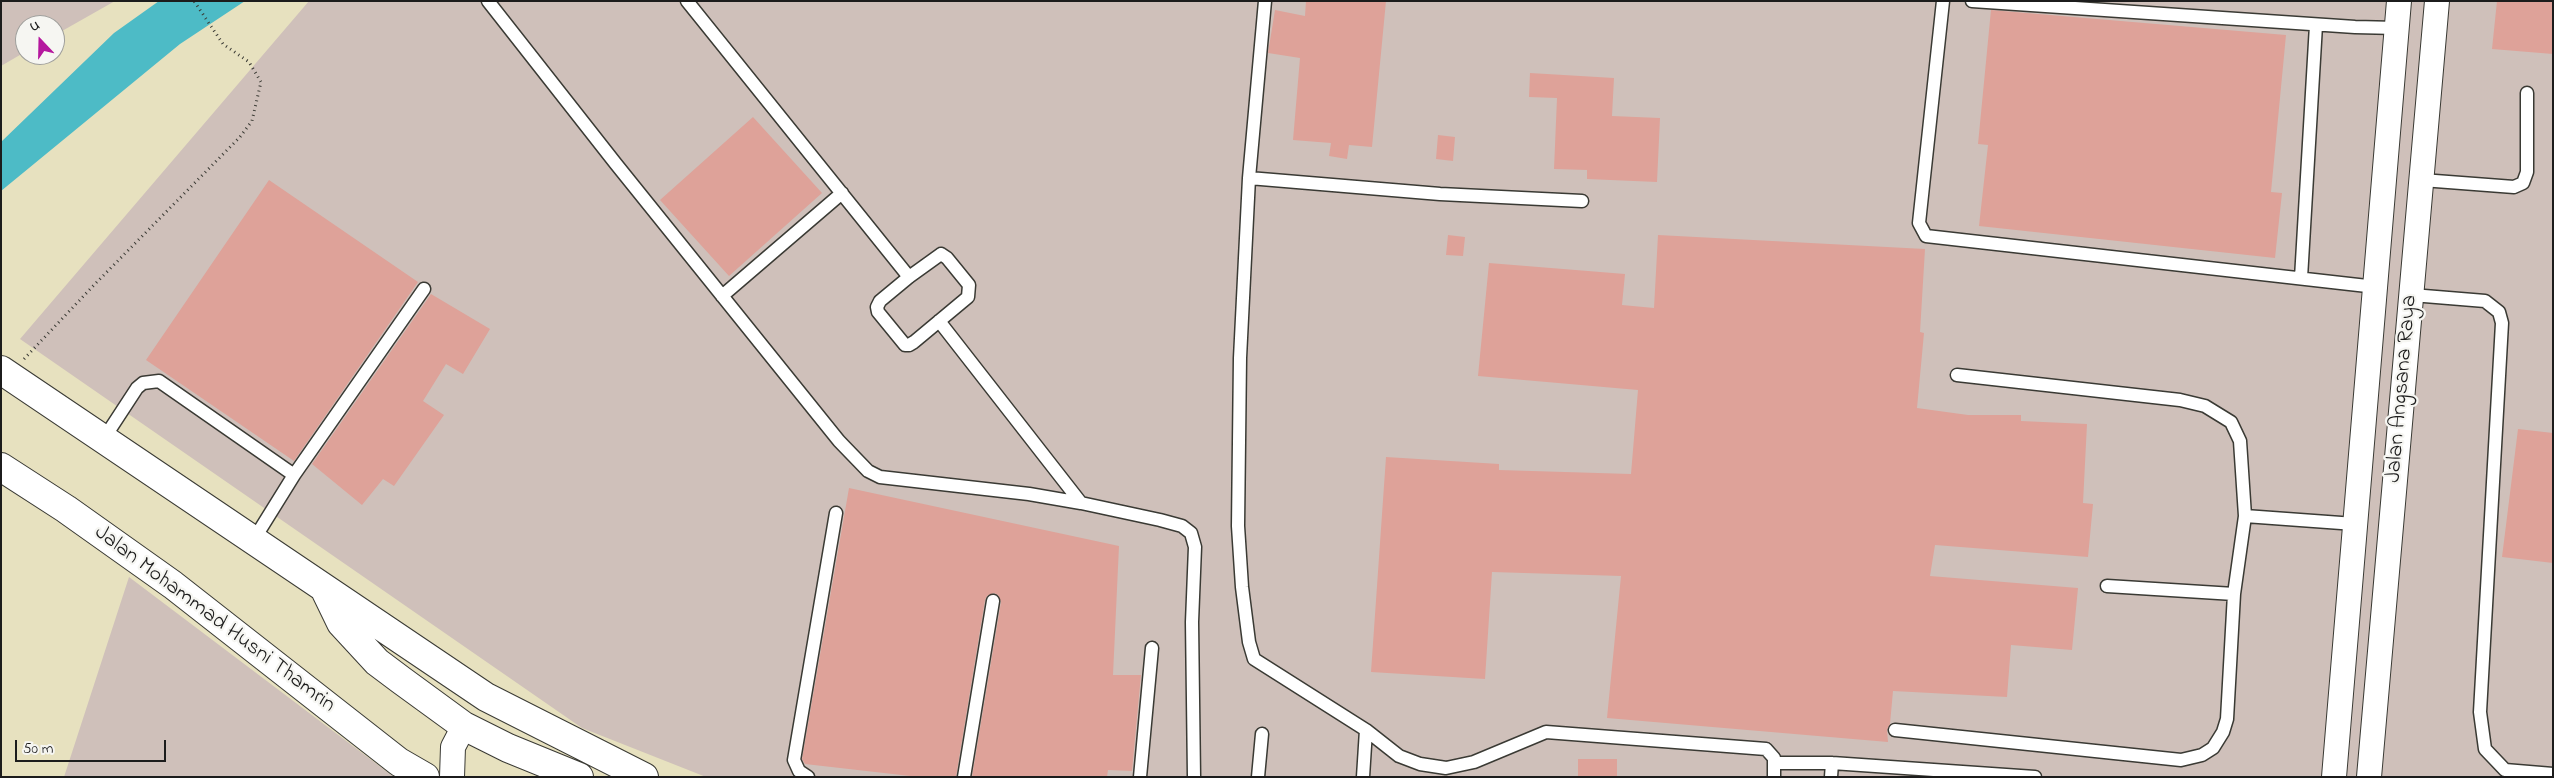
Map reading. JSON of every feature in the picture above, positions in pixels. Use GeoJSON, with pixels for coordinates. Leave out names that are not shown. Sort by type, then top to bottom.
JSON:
{"type":"FeatureCollection","features":[{"type":"Feature","properties":{"kind":"street","name":"Jalan Angsana Raya"},"geometry":{"type":"LineString","coordinates":[[2334,777],[2399,1]]}},
{"type":"Feature","properties":{"kind":"street","name":"Jalan Angsana Raya"},"geometry":{"type":"LineString","coordinates":[[2369,777],[2437,1]]}},
{"type":"Feature","properties":{"kind":"street"},"geometry":{"type":"LineString","coordinates":[[5,373],[486,697],[644,777]]}},
{"type":"Feature","properties":{"kind":"street","name":"Jalan Mohammad Husni Thamrin"},"geometry":{"type":"LineString","coordinates":[[1,467],[66,509],[174,585],[399,762],[425,777]]}},
{"type":"Feature","properties":{"kind":"street"},"geometry":{"type":"LineString","coordinates":[[325,590],[341,624],[366,652],[464,726],[508,748],[579,777]]}},
{"type":"Feature","properties":{"kind":"street"},"geometry":{"type":"LineString","coordinates":[[452,777],[453,747],[464,726]]}},
{"type":"Feature","properties":{"kind":"lane"},"geometry":{"type":"LineString","coordinates":[[488,1],[839,441],[868,470],[880,477],[1029,494],[1081,503],[1182,526],[1190,533],[1195,547],[1192,622],[1194,777]]}},
{"type":"Feature","properties":{"kind":"lane"},"geometry":{"type":"LineString","coordinates":[[687,1],[908,277]]}},
{"type":"Feature","properties":{"kind":"lane"},"geometry":{"type":"LineString","coordinates":[[1265,1],[1249,178],[1240,358],[1238,526],[1242,587],[1249,642],[1254,659],[1366,730],[1399,756],[1420,764],[1446,768],[1474,762],[1546,732],[1766,749],[1772,754],[1775,763],[1774,777]]}},
{"type":"Feature","properties":{"kind":"lane"},"geometry":{"type":"LineString","coordinates":[[1942,1],[1919,223],[1926,236],[2376,287]]}},
{"type":"Feature","properties":{"kind":"lane"},"geometry":{"type":"LineString","coordinates":[[1972,1],[2316,25],[2397,28]]}},
{"type":"Feature","properties":{"kind":"lane"},"geometry":{"type":"LineString","coordinates":[[2301,278],[2316,25]]}},
{"type":"Feature","properties":{"kind":"lane"},"geometry":{"type":"LineString","coordinates":[[2422,180],[2514,187],[2523,183],[2527,172],[2527,92]]}},
{"type":"Feature","properties":{"kind":"lane"},"geometry":{"type":"LineString","coordinates":[[1249,178],[1430,193],[1582,201]]}},
{"type":"Feature","properties":{"kind":"lane"},"geometry":{"type":"LineString","coordinates":[[722,296],[842,193]]}},
{"type":"Feature","properties":{"kind":"lane"},"geometry":{"type":"LineString","coordinates":[[941,254],[947,258],[968,285],[968,297],[909,345],[905,345],[878,312],[880,301],[908,277],[941,254]]}},
{"type":"Feature","properties":{"kind":"lane"},"geometry":{"type":"LineString","coordinates":[[253,541],[294,476],[424,289]]}},
{"type":"Feature","properties":{"kind":"lane"},"geometry":{"type":"LineString","coordinates":[[2412,295],[2485,301],[2499,312],[2502,323],[2480,712],[2484,749],[2505,770],[2553,774]]}},
{"type":"Feature","properties":{"kind":"lane"},"geometry":{"type":"LineString","coordinates":[[939,321],[1081,503]]}},
{"type":"Feature","properties":{"kind":"lane"},"geometry":{"type":"LineString","coordinates":[[1895,730],[2181,760],[2202,755],[2213,748],[2223,732],[2226,719],[2234,594],[2245,516],[2240,441],[2232,422],[2205,406],[2180,400],[1957,375]]}},
{"type":"Feature","properties":{"kind":"lane"},"geometry":{"type":"LineString","coordinates":[[103,440],[137,388],[143,383],[159,381],[294,476]]}},
{"type":"Feature","properties":{"kind":"lane"},"geometry":{"type":"LineString","coordinates":[[808,777],[799,771],[794,760],[836,513]]}},
{"type":"Feature","properties":{"kind":"lane"},"geometry":{"type":"LineString","coordinates":[[2245,516],[2355,524]]}},
{"type":"Feature","properties":{"kind":"lane"},"geometry":{"type":"LineString","coordinates":[[2107,586],[2234,594]]}},
{"type":"Feature","properties":{"kind":"lane"},"geometry":{"type":"LineString","coordinates":[[964,777],[993,601]]}},
{"type":"Feature","properties":{"kind":"lane"},"geometry":{"type":"LineString","coordinates":[[1140,777],[1152,648]]}},
{"type":"Feature","properties":{"kind":"lane"},"geometry":{"type":"LineString","coordinates":[[1363,777],[1366,730]]}},
{"type":"Feature","properties":{"kind":"lane"},"geometry":{"type":"LineString","coordinates":[[1258,777],[1262,734]]}},
{"type":"Feature","properties":{"kind":"lane"},"geometry":{"type":"LineString","coordinates":[[1775,763],[1832,763],[1887,772],[2035,777]]}},
{"type":"Feature","properties":{"kind":"lane"},"geometry":{"type":"LineString","coordinates":[[1831,777],[1832,763]]}},
{"type":"Feature","properties":{"kind":"path"},"geometry":{"type":"LineString","coordinates":[[5,373],[240,137],[252,121],[261,82],[249,62],[222,44],[194,1]]}},
{"type":"Feature","properties":{"kind":"shaded area"},"geometry":{"type":"Polygon","coordinates":[[[1,1],[115,1],[65,29],[65,15],[15,15],[15,58],[1,66],[1,1]]]}},
{"type":"Feature","properties":{"kind":"shaded area"},"geometry":{"type":"Polygon","coordinates":[[[309,1],[2553,1],[2553,777],[706,777],[582,728],[20,339],[309,1]]]}},
{"type":"Feature","properties":{"kind":"shaded area"},"geometry":{"type":"Polygon","coordinates":[[[129,577],[394,777],[64,777],[129,577]]]}},
{"type":"Feature","properties":{"kind":"water"},"geometry":{"type":"Polygon","coordinates":[[[159,1],[245,1],[180,44],[1,191],[1,142],[114,33],[159,1]]]}},
{"type":"Feature","properties":{"kind":"building"},"geometry":{"type":"Polygon","coordinates":[[[1306,1],[1386,1],[1372,147],[1349,145],[1347,159],[1329,156],[1331,143],[1293,140],[1300,58],[1268,53],[1275,10],[1305,16],[1306,1]]]}},
{"type":"Feature","properties":{"kind":"building"},"geometry":{"type":"Polygon","coordinates":[[[2497,1],[2553,1],[2553,54],[2492,49],[2497,1]]]}},
{"type":"Feature","properties":{"kind":"building"},"geometry":{"type":"Polygon","coordinates":[[[1991,10],[2286,35],[2271,192],[2282,193],[2275,258],[1979,226],[1988,145],[1978,144],[1991,10]]]}},
{"type":"Feature","properties":{"kind":"building"},"geometry":{"type":"Polygon","coordinates":[[[1530,73],[1614,78],[1612,116],[1660,118],[1657,182],[1587,179],[1587,170],[1554,169],[1557,98],[1529,97],[1530,73]]]}},
{"type":"Feature","properties":{"kind":"building"},"geometry":{"type":"Polygon","coordinates":[[[753,117],[822,193],[729,276],[660,200],[753,117]]]}},
{"type":"Feature","properties":{"kind":"building"},"geometry":{"type":"Polygon","coordinates":[[[1438,135],[1455,137],[1453,161],[1436,159],[1438,135]]]}},
{"type":"Feature","properties":{"kind":"building"},"geometry":{"type":"Polygon","coordinates":[[[269,180],[418,282],[294,461],[146,360],[269,180]]]}},
{"type":"Feature","properties":{"kind":"building"},"geometry":{"type":"Polygon","coordinates":[[[1448,235],[1465,237],[1463,256],[1446,255],[1448,235]]]}},
{"type":"Feature","properties":{"kind":"building"},"geometry":{"type":"Polygon","coordinates":[[[1658,235],[1925,249],[1920,332],[1924,333],[1917,408],[1968,415],[2021,415],[2021,421],[2087,424],[2083,503],[2093,504],[2088,557],[1935,545],[1930,576],[2078,588],[2072,650],[2011,645],[2007,697],[1893,691],[1890,724],[1887,730],[1888,742],[1607,718],[1621,576],[1492,572],[1485,679],[1371,672],[1386,457],[1499,464],[1499,470],[1631,474],[1638,390],[1478,376],[1489,263],[1625,274],[1622,305],[1654,308],[1658,235]]]}},
{"type":"Feature","properties":{"kind":"building"},"geometry":{"type":"Polygon","coordinates":[[[431,294],[490,329],[463,374],[446,364],[423,401],[444,415],[394,486],[383,479],[362,505],[312,464],[431,294]]]}},
{"type":"Feature","properties":{"kind":"building"},"geometry":{"type":"Polygon","coordinates":[[[2518,429],[2553,433],[2553,563],[2502,557],[2518,429]]]}},
{"type":"Feature","properties":{"kind":"building"},"geometry":{"type":"Polygon","coordinates":[[[849,488],[1119,546],[1113,675],[1141,675],[1132,771],[1108,770],[1107,777],[972,777],[1001,602],[998,595],[994,593],[987,596],[985,600],[956,777],[919,777],[805,764],[802,759],[849,488]]]}},
{"type":"Feature","properties":{"kind":"building"},"geometry":{"type":"Polygon","coordinates":[[[1578,759],[1617,759],[1617,777],[1578,777],[1578,759]]]}}]}
